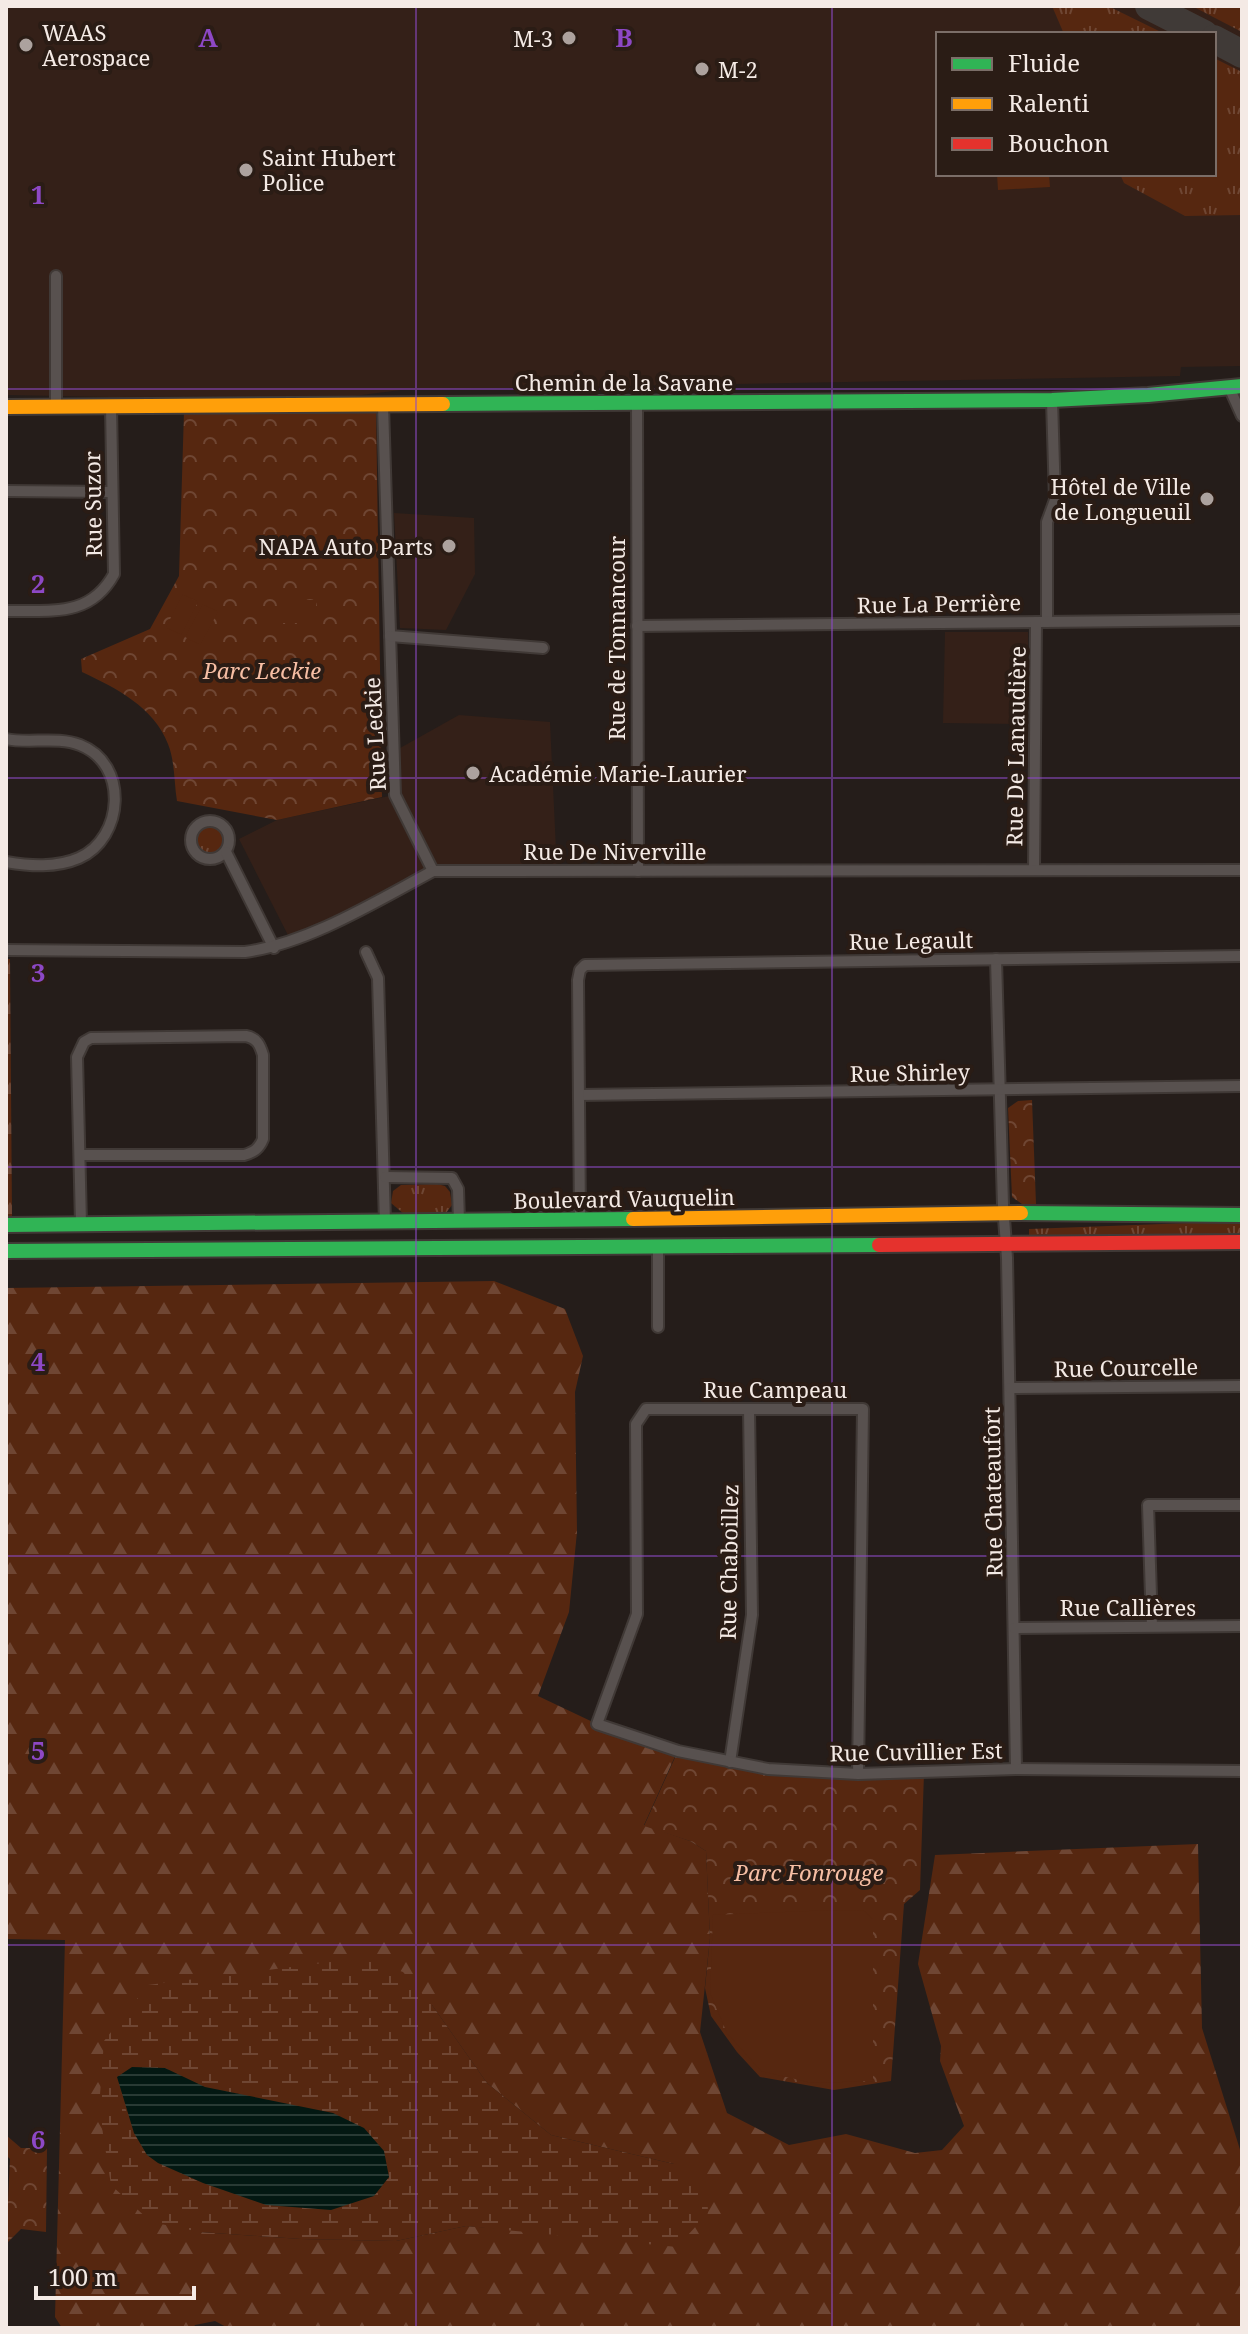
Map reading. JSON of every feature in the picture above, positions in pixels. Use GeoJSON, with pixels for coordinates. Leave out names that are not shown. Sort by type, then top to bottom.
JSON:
{"type":"FeatureCollection","features":[{"type":"Feature","properties":{"kind":"street"},"geometry":{"type":"LineString","coordinates":[[56,276],[56,406]]}},
{"type":"Feature","properties":{"kind":"street"},"geometry":{"type":"LineString","coordinates":[[1236,387],[1242,416]]}},
{"type":"Feature","properties":{"kind":"street","name":"Chemin de la Savane"},"geometry":{"type":"LineString","coordinates":[[6,407],[1052,400],[1236,387]]}},
{"type":"Feature","properties":{"kind":"street","name":"Rue De Lanaudière"},"geometry":{"type":"LineString","coordinates":[[1034,870],[1047,522],[1055,500],[1052,400]]}},
{"type":"Feature","properties":{"kind":"street","name":"Rue de Tonnancour"},"geometry":{"type":"LineString","coordinates":[[637,404],[638,871]]}},
{"type":"Feature","properties":{"kind":"street","name":"Rue Leckie"},"geometry":{"type":"LineString","coordinates":[[383,405],[395,795],[433,871]]}},
{"type":"Feature","properties":{"kind":"street","name":"Rue Suzor"},"geometry":{"type":"LineString","coordinates":[[6,611],[66,609],[90,602],[105,590],[114,574],[111,406]]}},
{"type":"Feature","properties":{"kind":"street"},"geometry":{"type":"LineString","coordinates":[[6,491],[111,492]]}},
{"type":"Feature","properties":{"kind":"street","name":"Rue La Perrière"},"geometry":{"type":"LineString","coordinates":[[637,626],[1242,620]]}},
{"type":"Feature","properties":{"kind":"street"},"geometry":{"type":"LineString","coordinates":[[390,636],[543,648]]}},
{"type":"Feature","properties":{"kind":"street"},"geometry":{"type":"LineString","coordinates":[[6,739],[80,745],[103,763],[111,776],[115,796],[115,813],[107,835],[87,853],[56,864],[30,866],[6,862]]}},
{"type":"Feature","properties":{"kind":"street"},"geometry":{"type":"LineString","coordinates":[[226,852],[274,948]]}},
{"type":"Feature","properties":{"kind":"street","name":"Rue De Niverville"},"geometry":{"type":"LineString","coordinates":[[6,950],[245,952],[274,948],[373,903],[433,871],[1242,870]]}},
{"type":"Feature","properties":{"kind":"street"},"geometry":{"type":"LineString","coordinates":[[366,952],[378,978],[385,1223]]}},
{"type":"Feature","properties":{"kind":"street","name":"Rue Legault"},"geometry":{"type":"LineString","coordinates":[[579,1095],[578,980],[582,967],[590,963],[1242,956]]}},
{"type":"Feature","properties":{"kind":"street","name":"Rue Chateaufort"},"geometry":{"type":"LineString","coordinates":[[996,959],[1010,1388],[1016,1769]]}},
{"type":"Feature","properties":{"kind":"street"},"geometry":{"type":"LineString","coordinates":[[80,1155],[244,1155],[253,1152],[263,1139],[263,1055],[260,1045],[253,1037],[246,1036],[91,1038],[84,1042],[77,1057],[81,1224]]}},
{"type":"Feature","properties":{"kind":"street","name":"Rue Shirley"},"geometry":{"type":"LineString","coordinates":[[579,1095],[1242,1086]]}},
{"type":"Feature","properties":{"kind":"street"},"geometry":{"type":"LineString","coordinates":[[579,1095],[580,1221]]}},
{"type":"Feature","properties":{"kind":"street"},"geometry":{"type":"LineString","coordinates":[[385,1177],[452,1178],[458,1189],[459,1222]]}},
{"type":"Feature","properties":{"kind":"street","name":"Boulevard Vauquelin"},"geometry":{"type":"LineString","coordinates":[[6,1225],[580,1221],[1004,1213],[1242,1215]]}},
{"type":"Feature","properties":{"kind":"street"},"geometry":{"type":"LineString","coordinates":[[6,1251],[1242,1242]]}},
{"type":"Feature","properties":{"kind":"street"},"geometry":{"type":"LineString","coordinates":[[658,1245],[658,1327]]}},
{"type":"Feature","properties":{"kind":"street","name":"Rue Courcelle"},"geometry":{"type":"LineString","coordinates":[[1010,1388],[1242,1386]]}},
{"type":"Feature","properties":{"kind":"street","name":"Rue Campeau"},"geometry":{"type":"LineString","coordinates":[[597,1724],[637,1614],[636,1424],[646,1409],[863,1409],[858,1774]]}},
{"type":"Feature","properties":{"kind":"street","name":"Rue Chaboillez"},"geometry":{"type":"LineString","coordinates":[[730,1762],[752,1615],[749,1409]]}},
{"type":"Feature","properties":{"kind":"street"},"geometry":{"type":"LineString","coordinates":[[1152,1626],[1148,1505],[1242,1505]]}},
{"type":"Feature","properties":{"kind":"street","name":"Rue Callières"},"geometry":{"type":"LineString","coordinates":[[1014,1628],[1242,1626]]}},
{"type":"Feature","properties":{"kind":"street","name":"Rue Cuvillier Est"},"geometry":{"type":"LineString","coordinates":[[597,1724],[678,1751],[768,1769],[858,1774],[1016,1769],[1242,1771]]}},
{"type":"Feature","properties":{"kind":"shaded area"},"geometry":{"type":"Polygon","coordinates":[[[6,6],[1242,6],[1242,366],[1181,367],[1180,376],[401,390],[354,396],[6,395],[6,6]]]}},
{"type":"Feature","properties":{"kind":"shaded area"},"geometry":{"type":"Polygon","coordinates":[[[394,513],[474,518],[475,574],[446,630],[400,628],[394,513]]]}},
{"type":"Feature","properties":{"kind":"shaded area"},"geometry":{"type":"Polygon","coordinates":[[[945,632],[1028,632],[1028,724],[943,723],[945,632]]]}},
{"type":"Feature","properties":{"kind":"shaded area"},"geometry":{"type":"Polygon","coordinates":[[[459,715],[550,722],[557,871],[433,871],[291,941],[239,839],[277,820],[394,795],[393,752],[459,715]]]}},
{"type":"Feature","properties":{"kind":"green space"},"geometry":{"type":"Polygon","coordinates":[[[1052,6],[1108,6],[1161,32],[1063,32],[1052,6]]]}},
{"type":"Feature","properties":{"kind":"green space"},"geometry":{"type":"Polygon","coordinates":[[[1192,6],[1242,6],[1242,32],[1192,6]]]}},
{"type":"Feature","properties":{"kind":"green space"},"geometry":{"type":"Polygon","coordinates":[[[1216,59],[1242,72],[1242,215],[1185,216],[1124,183],[1121,176],[1216,176],[1216,59]]]}},
{"type":"Feature","properties":{"kind":"green space"},"geometry":{"type":"Polygon","coordinates":[[[997,176],[1049,176],[1050,187],[998,190],[997,176]]]}},
{"type":"Feature","properties":{"kind":"green space","name":"Parc Leckie"},"geometry":{"type":"Polygon","coordinates":[[[376,408],[382,797],[277,820],[177,801],[172,758],[162,731],[132,700],[82,672],[81,659],[150,629],[179,576],[184,412],[376,408]]]}},
{"type":"Feature","properties":{"kind":"green space"},"geometry":{"type":"Polygon","coordinates":[[[183,594],[198,602],[181,635],[166,627],[183,594]]]}},
{"type":"Feature","properties":{"kind":"green space"},"geometry":{"type":"Polygon","coordinates":[[[277,600],[316,600],[316,623],[277,623],[277,600]]]}},
{"type":"Feature","properties":{"kind":"green space"},"geometry":{"type":"Polygon","coordinates":[[[203,604],[218,612],[200,645],[185,637],[203,604]]]}},
{"type":"Feature","properties":{"kind":"green space"},"geometry":{"type":"Polygon","coordinates":[[[210,823],[221,827],[225,838],[221,849],[210,853],[199,849],[195,838],[199,827],[210,823]]]}},
{"type":"Feature","properties":{"kind":"green space"},"geometry":{"type":"Polygon","coordinates":[[[6,959],[10,959],[12,1216],[6,1216],[6,959]]]}},
{"type":"Feature","properties":{"kind":"green space"},"geometry":{"type":"Polygon","coordinates":[[[1032,1100],[1036,1204],[1022,1204],[1012,1197],[1008,1108],[1018,1101],[1032,1100]]]}},
{"type":"Feature","properties":{"kind":"green space"},"geometry":{"type":"Polygon","coordinates":[[[401,1185],[445,1186],[450,1192],[452,1205],[446,1213],[404,1214],[391,1203],[393,1191],[401,1185]]]}},
{"type":"Feature","properties":{"kind":"green space"},"geometry":{"type":"Polygon","coordinates":[[[1242,1221],[1242,1236],[1029,1238],[1029,1229],[1242,1221]]]}},
{"type":"Feature","properties":{"kind":"green space"},"geometry":{"type":"Polygon","coordinates":[[[494,1281],[565,1309],[583,1356],[575,1392],[577,1532],[569,1612],[538,1696],[597,1724],[677,1752],[644,1825],[690,1841],[706,1851],[710,1938],[700,2032],[727,2113],[789,2145],[846,2134],[915,2153],[942,2150],[964,2126],[940,2061],[941,2046],[918,1964],[935,1855],[1198,1844],[1202,2028],[1242,2156],[1242,2328],[228,2328],[215,2321],[193,2328],[62,2328],[55,2317],[65,1940],[6,1939],[6,1288],[494,1281]],[[432,2005],[200,2232],[396,2241],[466,2226],[527,2231],[674,2164],[551,2135],[487,2083],[432,2005]]]}},
{"type":"Feature","properties":{"kind":"green space","name":"Parc Fonrouge"},"geometry":{"type":"Polygon","coordinates":[[[678,1751],[768,1769],[924,1773],[920,1890],[904,1904],[891,2081],[834,2090],[760,2077],[711,2016],[705,1988],[710,1938],[706,1851],[690,1841],[644,1826],[678,1751]]]}},
{"type":"Feature","properties":{"kind":"green space"},"geometry":{"type":"Polygon","coordinates":[[[864,1911],[873,1919],[873,2081],[812,2083],[761,2071],[727,2033],[710,1993],[713,1915],[864,1911]]]}},
{"type":"Feature","properties":{"kind":"green space"},"geometry":{"type":"Polygon","coordinates":[[[362,1958],[403,1972],[432,2005],[487,2083],[551,2135],[674,2164],[707,2185],[708,2213],[677,2247],[466,2226],[396,2241],[200,2232],[151,2222],[111,2185],[99,2108],[104,2041],[148,1985],[362,1958]],[[165,2068],[122,2099],[136,2134],[149,2154],[169,2168],[203,2183],[262,2099],[205,2087],[165,2068]]]}},
{"type":"Feature","properties":{"kind":"green space"},"geometry":{"type":"Polygon","coordinates":[[[6,2135],[21,2148],[47,2148],[46,2232],[21,2229],[6,2244],[10,2159],[6,2155],[6,2135]]]}},
{"type":"Feature","properties":{"kind":"water"},"geometry":{"type":"Polygon","coordinates":[[[132,2067],[165,2068],[205,2087],[333,2113],[364,2128],[384,2151],[389,2177],[374,2196],[331,2210],[266,2205],[203,2183],[147,2155],[134,2133],[117,2077],[132,2067]]]}},
{"type":"Feature","properties":{"kind":"taxiway"},"geometry":{"type":"LineString","coordinates":[[1149,6],[1200,32]]}},
{"type":"Feature","properties":{"kind":"taxiway"},"geometry":{"type":"LineString","coordinates":[[1216,40],[1242,54]]}},
{"type":"Feature","properties":{"kind":"traffic: fast"},"geometry":{"type":"LineString","coordinates":[[443,404],[1052,400],[1242,386]]}},
{"type":"Feature","properties":{"kind":"traffic: fast"},"geometry":{"type":"LineString","coordinates":[[1021,1213],[1242,1215]]}},
{"type":"Feature","properties":{"kind":"traffic: fast"},"geometry":{"type":"LineString","coordinates":[[6,1225],[633,1219]]}},
{"type":"Feature","properties":{"kind":"traffic: fast"},"geometry":{"type":"LineString","coordinates":[[6,1251],[879,1245]]}},
{"type":"Feature","properties":{"kind":"traffic: slow"},"geometry":{"type":"LineString","coordinates":[[6,407],[443,404]]}},
{"type":"Feature","properties":{"kind":"traffic: slow"},"geometry":{"type":"LineString","coordinates":[[633,1219],[1021,1213]]}},
{"type":"Feature","properties":{"kind":"traffic: jam"},"geometry":{"type":"LineString","coordinates":[[879,1245],[1242,1242]]}},
{"type":"Feature","properties":{"kind":"place","name":"M-3"},"geometry":{"type":"Point","coordinates":[569,38]}},
{"type":"Feature","properties":{"kind":"place","name":"WAAS Aerospace"},"geometry":{"type":"Point","coordinates":[26,45]}},
{"type":"Feature","properties":{"kind":"place","name":"M-2"},"geometry":{"type":"Point","coordinates":[702,69]}},
{"type":"Feature","properties":{"kind":"place","name":"Saint Hubert Police"},"geometry":{"type":"Point","coordinates":[246,170]}},
{"type":"Feature","properties":{"kind":"place","name":"Hôtel de Ville de Longueuil"},"geometry":{"type":"Point","coordinates":[1207,499]}},
{"type":"Feature","properties":{"kind":"place","name":"NAPA Auto Parts"},"geometry":{"type":"Point","coordinates":[449,546]}},
{"type":"Feature","properties":{"kind":"place","name":"Académie Marie-Laurier"},"geometry":{"type":"Point","coordinates":[473,773]}}]}
